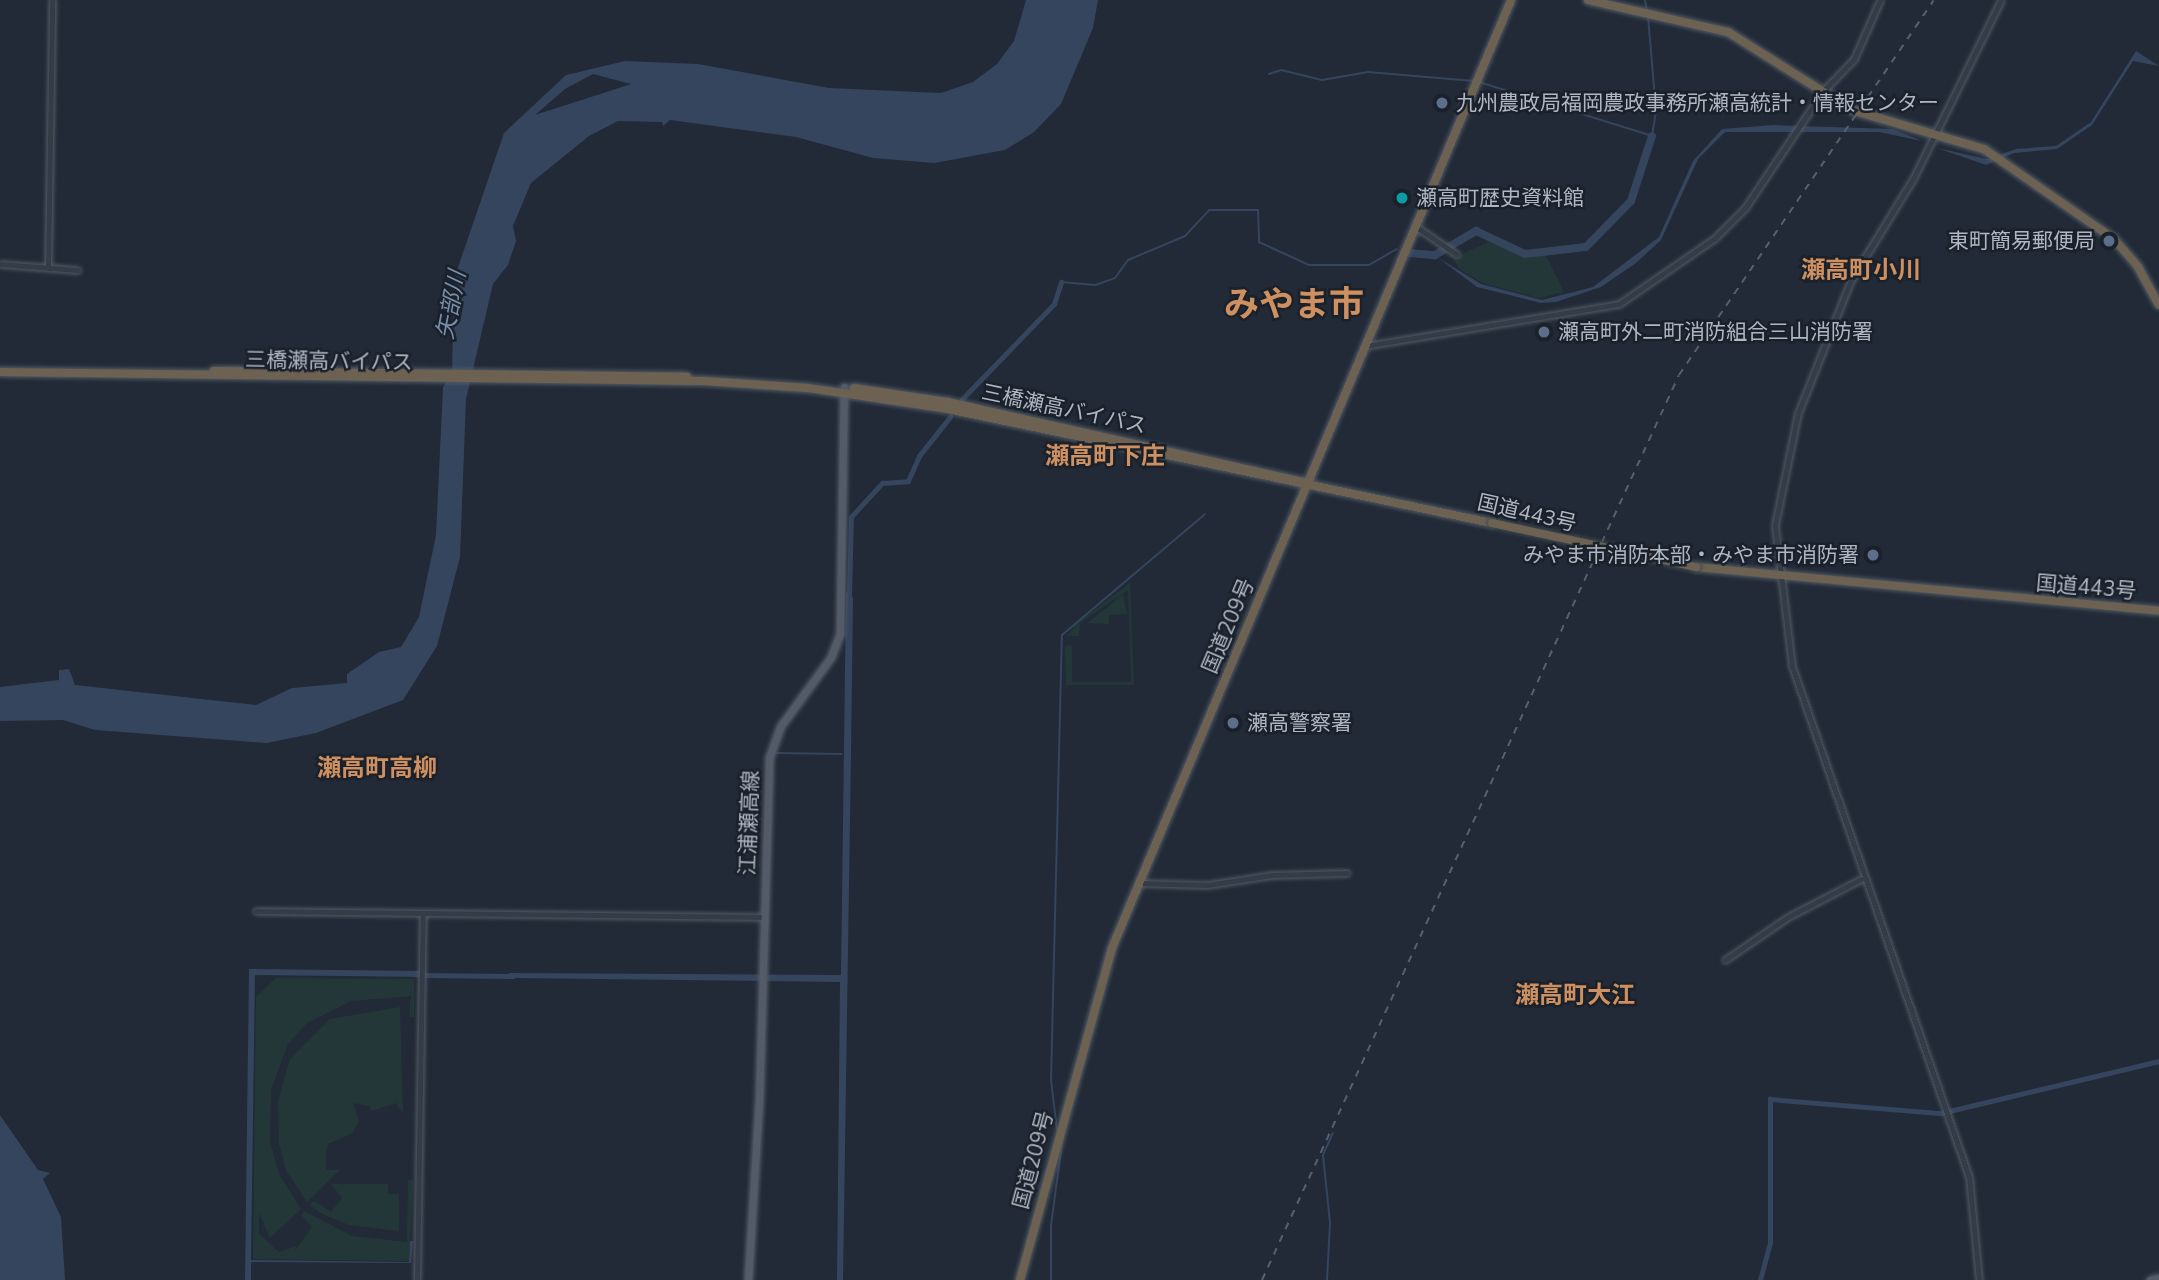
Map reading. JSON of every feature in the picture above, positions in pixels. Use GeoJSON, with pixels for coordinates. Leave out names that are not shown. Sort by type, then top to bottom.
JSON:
{"type":"FeatureCollection","features":[{"type":"Feature","properties":{"kind":"highway","name":"国道209号"},"geometry":{"type":"LineString","coordinates":[[1020,1280],[1098,985],[1138,883],[1511,0]]}},
{"type":"Feature","properties":{"kind":"highway"},"geometry":{"type":"LineString","coordinates":[[1588,0],[1728,32],[1869,117],[1984,149],[2101,228],[2138,267],[2159,305]]}},
{"type":"Feature","properties":{"kind":"highway","name":"三橋瀬高バイパス"},"geometry":{"type":"LineString","coordinates":[[0,370],[631,379],[844,390],[1306,484]]}},
{"type":"Feature","properties":{"kind":"highway","name":"国道443号"},"geometry":{"type":"LineString","coordinates":[[1306,484],[1696,567],[2159,611]]}},
{"type":"Feature","properties":{"kind":"main road","name":"江浦瀬高線"},"geometry":{"type":"LineString","coordinates":[[748,1280],[771,748],[831,657],[840,633],[844,390]]}},
{"type":"Feature","properties":{"kind":"main road"},"geometry":{"type":"LineString","coordinates":[[2150,1280],[2159,1278]]}},
{"type":"Feature","properties":{"kind":"street"},"geometry":{"type":"LineString","coordinates":[[48,268],[52,0]]}},
{"type":"Feature","properties":{"kind":"street"},"geometry":{"type":"LineString","coordinates":[[1365,346],[1619,304],[1733,221],[1823,91],[1854,59],[1880,0]]}},
{"type":"Feature","properties":{"kind":"street"},"geometry":{"type":"LineString","coordinates":[[1979,1280],[1974,1198],[1861,879],[1789,656],[1779,575],[1776,508],[1806,392],[1860,262],[1936,135],[2001,0]]}},
{"type":"Feature","properties":{"kind":"street"},"geometry":{"type":"LineString","coordinates":[[1415,226],[1456,254]]}},
{"type":"Feature","properties":{"kind":"street"},"geometry":{"type":"LineString","coordinates":[[0,264],[78,271]]}},
{"type":"Feature","properties":{"kind":"street"},"geometry":{"type":"LineString","coordinates":[[1138,883],[1207,885],[1272,875],[1347,873]]}},
{"type":"Feature","properties":{"kind":"street"},"geometry":{"type":"LineString","coordinates":[[1725,960],[1788,917],[1861,879]]}},
{"type":"Feature","properties":{"kind":"street"},"geometry":{"type":"LineString","coordinates":[[256,911],[763,917]]}},
{"type":"Feature","properties":{"kind":"street"},"geometry":{"type":"LineString","coordinates":[[417,1280],[423,913]]}},
{"type":"Feature","properties":{"kind":"shaded area"},"geometry":{"type":"Polygon","coordinates":[[[1491,241],[1526,256],[1546,256],[1564,292],[1539,298],[1485,284],[1459,269],[1453,258],[1491,241]]]}},
{"type":"Feature","properties":{"kind":"shaded area"},"geometry":{"type":"Polygon","coordinates":[[[1130,583],[1134,685],[1066,685],[1065,646],[1072,645],[1072,682],[1131,682],[1128,590],[1080,623],[1079,636],[1067,636],[1076,624],[1130,583]]]}},
{"type":"Feature","properties":{"kind":"shaded area"},"geometry":{"type":"Polygon","coordinates":[[[1123,594],[1127,614],[1109,615],[1109,624],[1088,623],[1123,594]]]}},
{"type":"Feature","properties":{"kind":"shaded area"},"geometry":{"type":"Polygon","coordinates":[[[276,978],[414,979],[414,1017],[409,1017],[411,996],[351,1001],[307,1023],[288,1044],[271,1089],[270,1141],[279,1174],[301,1209],[270,1238],[259,1213],[259,1234],[279,1252],[297,1246],[295,1251],[312,1227],[301,1215],[304,1211],[352,1236],[407,1242],[408,1180],[413,1180],[409,1261],[253,1259],[256,997],[276,978]]]}},
{"type":"Feature","properties":{"kind":"shaded area"},"geometry":{"type":"Polygon","coordinates":[[[400,1007],[403,1114],[396,1103],[372,1111],[369,1106],[353,1103],[359,1120],[353,1133],[328,1144],[326,1152],[326,1170],[340,1170],[307,1202],[286,1170],[279,1144],[278,1101],[290,1059],[330,1019],[400,1007]]]}},
{"type":"Feature","properties":{"kind":"shaded area"},"geometry":{"type":"Polygon","coordinates":[[[331,1184],[388,1184],[388,1194],[399,1194],[399,1231],[349,1225],[320,1213],[310,1205],[314,1201],[331,1212],[342,1198],[331,1184]]]}},
{"type":"Feature","properties":{"kind":"water"},"geometry":{"type":"Polygon","coordinates":[[[1026,0],[1098,0],[1093,28],[1061,104],[1034,132],[1005,150],[934,163],[873,158],[796,137],[670,120],[663,126],[662,122],[618,121],[589,136],[531,183],[513,226],[516,241],[508,265],[493,284],[466,399],[460,557],[437,646],[403,700],[316,733],[267,743],[95,730],[63,720],[0,721],[0,687],[59,680],[59,670],[69,669],[75,685],[256,705],[292,688],[347,683],[347,674],[379,652],[401,647],[419,617],[436,535],[443,387],[452,373],[454,279],[504,133],[566,75],[625,61],[698,64],[829,88],[941,93],[973,82],[997,64],[1014,41],[1026,0]],[[593,74],[565,89],[535,115],[631,84],[593,74]]]}},
{"type":"Feature","properties":{"kind":"water"},"geometry":{"type":"Polygon","coordinates":[[[2136,51],[2159,66],[2133,61],[2092,125],[2057,149],[2014,153],[1986,165],[1937,148],[1987,159],[2016,149],[2056,146],[2091,122],[2136,51]]]}},
{"type":"Feature","properties":{"kind":"water"},"geometry":{"type":"Polygon","coordinates":[[[1773,125],[1893,129],[1922,141],[1879,132],[1725,132],[1698,159],[1661,240],[1636,263],[1601,287],[1556,302],[1541,303],[1477,287],[1437,257],[1481,284],[1542,300],[1593,287],[1659,237],[1693,161],[1722,129],[1773,125]]]}},
{"type":"Feature","properties":{"kind":"water"},"geometry":{"type":"Polygon","coordinates":[[[846,592],[853,598],[851,754],[843,1280],[837,1280],[840,982],[516,978],[508,973],[841,975],[846,592]]]}},
{"type":"Feature","properties":{"kind":"water"},"geometry":{"type":"Polygon","coordinates":[[[249,969],[425,971],[425,977],[255,975],[251,1260],[409,1262],[410,1241],[413,1241],[411,1263],[251,1262],[251,1280],[245,1280],[249,969]]]}},
{"type":"Feature","properties":{"kind":"water"},"geometry":{"type":"Polygon","coordinates":[[[0,1115],[38,1170],[50,1173],[43,1179],[61,1217],[65,1280],[0,1280],[0,1115]]]}},
{"type":"Feature","properties":{"kind":"waterway"},"geometry":{"type":"LineString","coordinates":[[1645,0],[1647,11]]}},
{"type":"Feature","properties":{"kind":"waterway"},"geometry":{"type":"LineString","coordinates":[[1479,82],[1652,136],[1656,110],[1648,17]]}},
{"type":"Feature","properties":{"kind":"waterway"},"geometry":{"type":"LineString","coordinates":[[1269,74],[1281,70],[1322,80],[1368,72],[1474,81]]}},
{"type":"Feature","properties":{"kind":"waterway"},"geometry":{"type":"LineString","coordinates":[[1410,253],[1435,255],[1476,231],[1525,254],[1586,247],[1631,201],[1652,136]]}},
{"type":"Feature","properties":{"kind":"waterway"},"geometry":{"type":"LineString","coordinates":[[1061,282],[1095,285],[1115,278],[1128,260],[1185,236],[1209,210],[1258,210],[1259,242],[1309,265],[1369,265],[1397,249]]}},
{"type":"Feature","properties":{"kind":"waterway"},"geometry":{"type":"LineString","coordinates":[[962,399],[1054,304],[1061,282]]}},
{"type":"Feature","properties":{"kind":"waterway"},"geometry":{"type":"LineString","coordinates":[[849,598],[851,517],[882,483],[908,481],[919,456],[950,417]]}},
{"type":"Feature","properties":{"kind":"waterway"},"geometry":{"type":"LineString","coordinates":[[1057,1130],[1051,1080],[1062,635],[1205,514]]}},
{"type":"Feature","properties":{"kind":"waterway"},"geometry":{"type":"LineString","coordinates":[[775,753],[841,754]]}},
{"type":"Feature","properties":{"kind":"waterway"},"geometry":{"type":"LineString","coordinates":[[421,975],[513,976]]}},
{"type":"Feature","properties":{"kind":"waterway"},"geometry":{"type":"LineString","coordinates":[[1760,1280],[1770,1242],[1770,1099],[1941,1113],[2159,1061]]}},
{"type":"Feature","properties":{"kind":"waterway"},"geometry":{"type":"LineString","coordinates":[[1327,1280],[1330,1223],[1323,1155],[1333,1133]]}},
{"type":"Feature","properties":{"kind":"waterway"},"geometry":{"type":"LineString","coordinates":[[1051,1280],[1051,1225],[1063,1136]]}},
{"type":"Feature","properties":{"kind":"railway"},"geometry":{"type":"LineString","coordinates":[[1262,1280],[1679,375],[1934,0]]}},
{"type":"Feature","properties":{"kind":"place","name":"九州農政局福岡農政事務所瀬高統計・情報センター"},"geometry":{"type":"Point","coordinates":[1442,103]}},
{"type":"Feature","properties":{"kind":"place","name":"瀬高町歴史資料館"},"geometry":{"type":"Point","coordinates":[1402,198]}},
{"type":"Feature","properties":{"kind":"place","name":"東町簡易郵便局"},"geometry":{"type":"Point","coordinates":[2109,241]}},
{"type":"Feature","properties":{"kind":"place","name":"瀬高町外二町消防組合三山消防署"},"geometry":{"type":"Point","coordinates":[1544,332]}},
{"type":"Feature","properties":{"kind":"place","name":"みやま市消防本部・みやま市消防署"},"geometry":{"type":"Point","coordinates":[1873,555]}},
{"type":"Feature","properties":{"kind":"place","name":"瀬高警察署"},"geometry":{"type":"Point","coordinates":[1233,723]}},
{"type":"Feature","properties":{"kind":"district","name":"瀬高町小川"},"geometry":{"type":"Point","coordinates":[1861,271]}},
{"type":"Feature","properties":{"kind":"district","name":"みやま市"},"geometry":{"type":"Point","coordinates":[1294,305]}},
{"type":"Feature","properties":{"kind":"district","name":"瀬高町下庄"},"geometry":{"type":"Point","coordinates":[1105,457]}},
{"type":"Feature","properties":{"kind":"district","name":"瀬高町高柳"},"geometry":{"type":"Point","coordinates":[377,769]}},
{"type":"Feature","properties":{"kind":"district","name":"瀬高町大江"},"geometry":{"type":"Point","coordinates":[1575,996]}},
{"type":"Feature","properties":{"kind":"water label","name":"矢部川"},"geometry":{"type":"Point","coordinates":[452,305]}}]}
